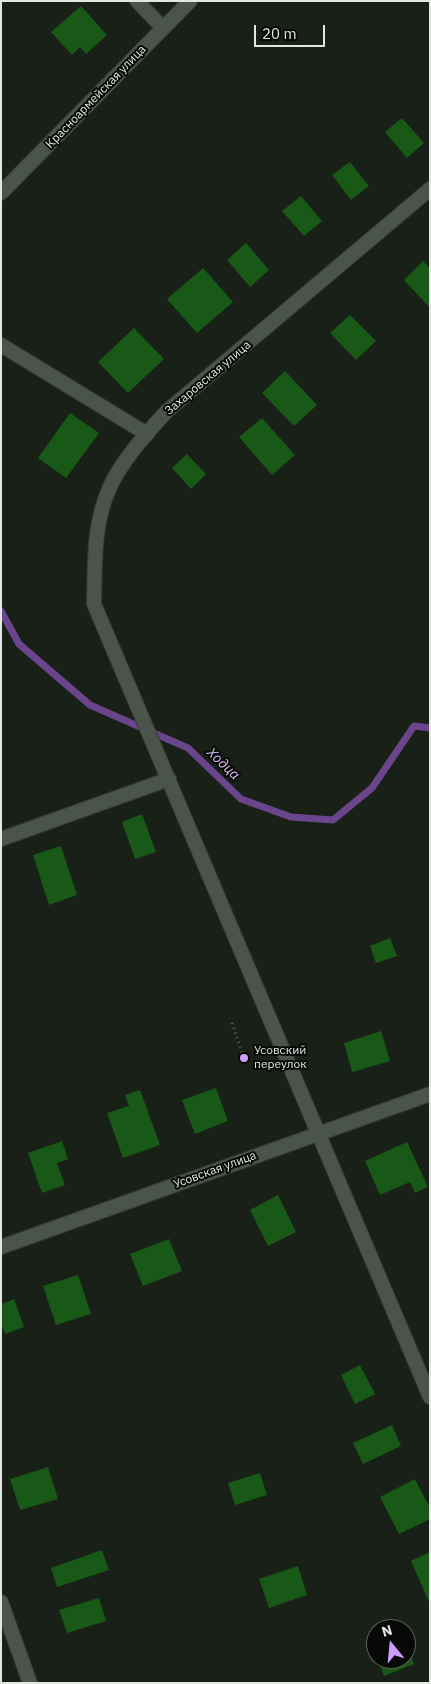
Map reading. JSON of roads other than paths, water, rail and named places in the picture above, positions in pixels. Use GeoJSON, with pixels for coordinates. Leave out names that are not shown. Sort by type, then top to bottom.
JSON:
{"type":"FeatureCollection","features":[{"type":"Feature","properties":{"kind":"street"},"geometry":{"type":"LineString","coordinates":[[137,1],[163,28]]}},
{"type":"Feature","properties":{"kind":"street","name":"Красноармейская улица"},"geometry":{"type":"LineString","coordinates":[[1,193],[190,1]]}},
{"type":"Feature","properties":{"kind":"street","name":"Захаровская улица"},"geometry":{"type":"LineString","coordinates":[[169,779],[94,604],[94,560],[98,526],[109,488],[125,462],[167,411],[430,189]]}},
{"type":"Feature","properties":{"kind":"street"},"geometry":{"type":"LineString","coordinates":[[1,345],[147,434]]}},
{"type":"Feature","properties":{"kind":"street"},"geometry":{"type":"LineString","coordinates":[[1,839],[169,779],[430,1397]]}},
{"type":"Feature","properties":{"kind":"street","name":"Усовская улица"},"geometry":{"type":"LineString","coordinates":[[1,1247],[430,1094]]}},
{"type":"Feature","properties":{"kind":"street"},"geometry":{"type":"LineString","coordinates":[[1,1602],[30,1683]]}},
{"type":"Feature","properties":{"kind":"waterway","name":"Ходца"},"geometry":{"type":"LineString","coordinates":[[1,611],[19,644],[90,705],[188,748],[241,799],[291,817],[333,820],[372,788],[414,726],[430,728]]}},
{"type":"Feature","properties":{"kind":"place","name":"Усовский переулок"},"geometry":{"type":"Point","coordinates":[244,1058]}}]}
